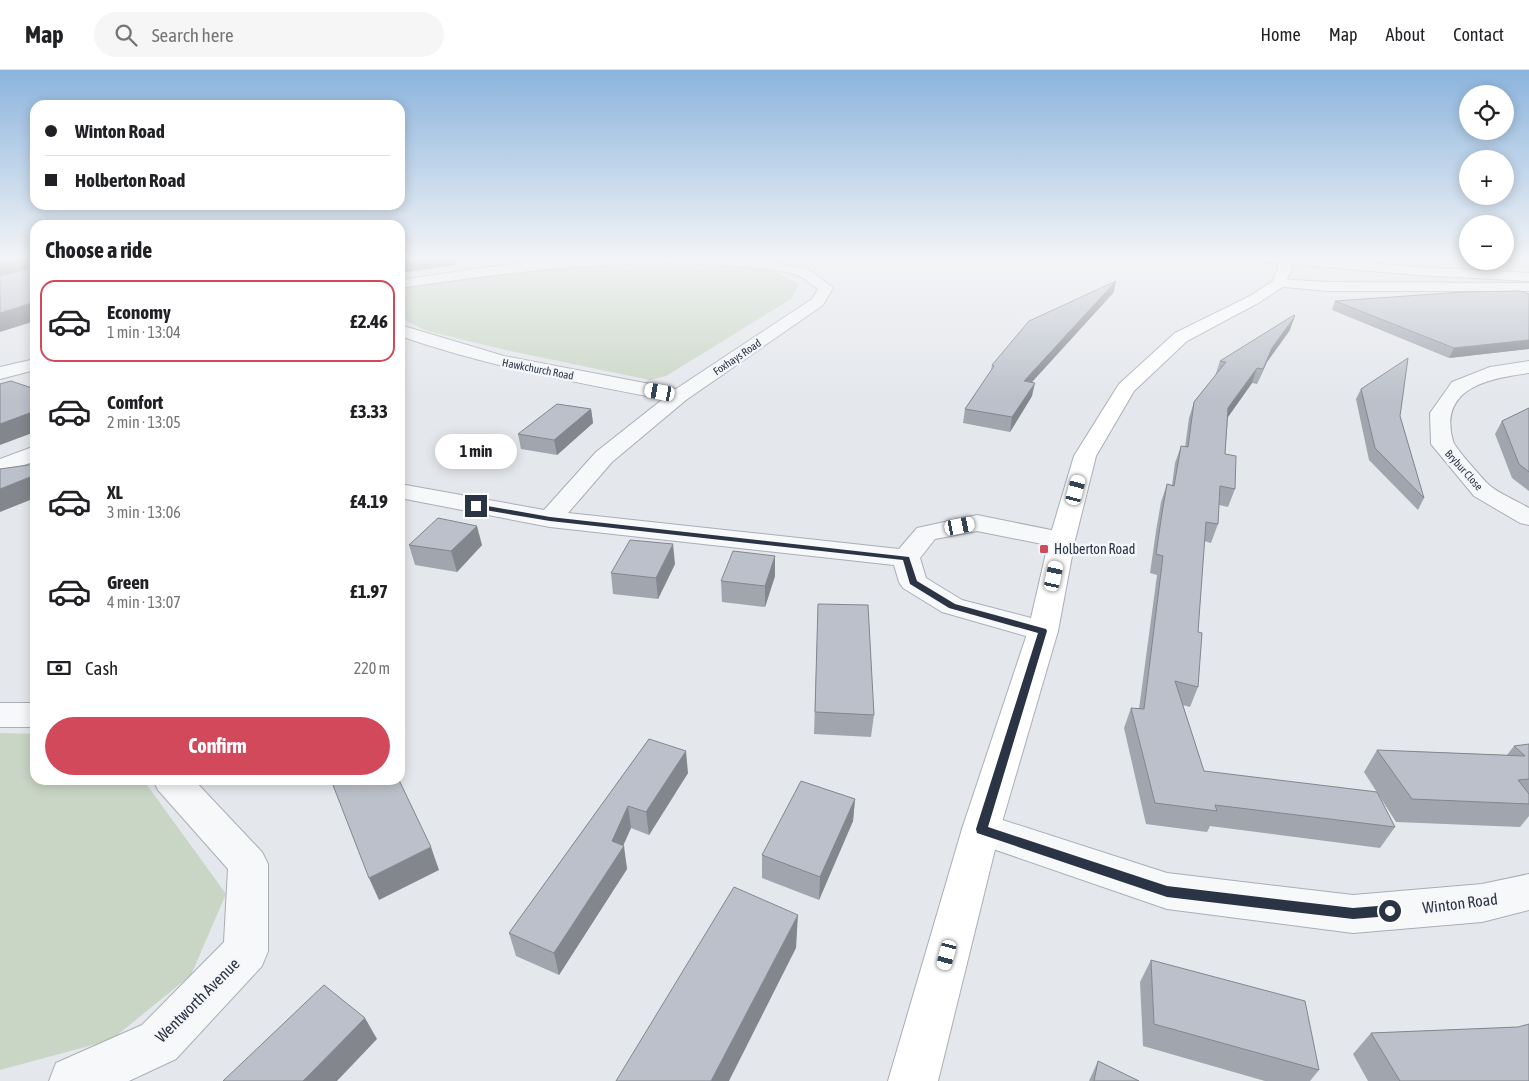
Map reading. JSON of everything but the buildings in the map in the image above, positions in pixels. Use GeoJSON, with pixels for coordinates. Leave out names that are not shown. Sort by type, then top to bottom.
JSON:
{"type":"FeatureCollection","features":[{"type":"Feature","properties":{"kind":"street","name":"Foxhays Road"},"geometry":{"type":"LineString","coordinates":[[550,519],[604,457],[679,396],[813,305]]}},
{"type":"Feature","properties":{"kind":"street"},"geometry":{"type":"LineString","coordinates":[[913,1081],[981,829],[1043,631],[1062,540],[1085,456],[1126,388],[1182,337],[1243,305]]}},
{"type":"Feature","properties":{"kind":"street","name":"Hawkchurch Road"},"geometry":{"type":"LineString","coordinates":[[405,332],[443,346],[513,365],[679,396]]}},
{"type":"Feature","properties":{"kind":"street"},"geometry":{"type":"LineString","coordinates":[[0,373],[30,365]]}},
{"type":"Feature","properties":{"kind":"street","name":"Brybur Close"},"geometry":{"type":"LineString","coordinates":[[1529,368],[1497,371],[1460,386],[1440,413],[1442,444],[1482,491],[1529,518]]}},
{"type":"Feature","properties":{"kind":"street"},"geometry":{"type":"LineString","coordinates":[[0,467],[30,455]]}},
{"type":"Feature","properties":{"kind":"street"},"geometry":{"type":"LineString","coordinates":[[405,492],[550,519],[906,558]]}},
{"type":"Feature","properties":{"kind":"street"},"geometry":{"type":"LineString","coordinates":[[906,558],[926,533],[977,523],[1062,540]]}},
{"type":"Feature","properties":{"kind":"street"},"geometry":{"type":"LineString","coordinates":[[906,558],[913,582],[952,606],[1043,631]]}},
{"type":"Feature","properties":{"kind":"street"},"geometry":{"type":"LineString","coordinates":[[0,715],[30,715]]}},
{"type":"Feature","properties":{"kind":"street","name":"Wentworth Avenue"},"geometry":{"type":"LineString","coordinates":[[74,1081],[159,1042],[246,951],[248,864],[177,785]]}},
{"type":"Feature","properties":{"kind":"street","name":"Winton Road"},"geometry":{"type":"LineString","coordinates":[[981,829],[1167,891],[1343,913],[1353,914],[1482,903],[1529,892]]}},
{"type":"Feature","properties":{"kind":"green space"},"geometry":{"type":"Polygon","coordinates":[[[405,305],[781,305],[666,376],[650,380],[506,350],[427,331],[405,320],[405,305]]]}},
{"type":"Feature","properties":{"kind":"green space"},"geometry":{"type":"Polygon","coordinates":[[[0,733],[30,734],[30,785],[147,785],[226,894],[191,975],[111,1040],[0,1070],[0,733]]]}},
{"type":"Feature","properties":{"kind":"place","name":"Holberton Road"},"geometry":{"type":"Point","coordinates":[1044,549]}},
{"type":"Feature","properties":{"kind":"route"},"geometry":{"type":"LineString","coordinates":[[476,506],[550,519],[906,558],[913,582],[952,606],[1043,631],[981,829],[1167,891],[1353,914],[1390,911]]}}]}
